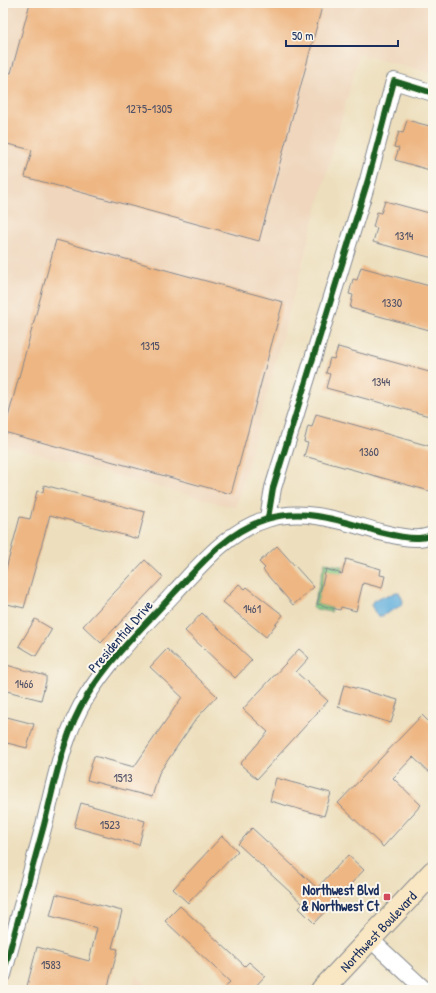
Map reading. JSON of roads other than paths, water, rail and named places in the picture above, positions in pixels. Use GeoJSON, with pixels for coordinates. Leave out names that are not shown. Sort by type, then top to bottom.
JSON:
{"type":"FeatureCollection","features":[{"type":"Feature","properties":{"kind":"main road","name":"Northwest Boulevard"},"geometry":{"type":"LineString","coordinates":[[322,990],[433,872]]}},
{"type":"Feature","properties":{"kind":"street"},"geometry":{"type":"LineString","coordinates":[[268,518],[273,488],[368,180],[394,81],[433,93]]}},
{"type":"Feature","properties":{"kind":"street","name":"Presidential Drive"},"geometry":{"type":"LineString","coordinates":[[3,975],[58,769],[74,722],[86,697],[123,647],[213,552],[230,537],[250,526],[268,518],[291,514],[308,514],[338,520],[394,535],[420,538],[433,535]]}},
{"type":"Feature","properties":{"kind":"street"},"geometry":{"type":"LineString","coordinates":[[370,939],[425,990]]}},
{"type":"Feature","properties":{"kind":"water"},"geometry":{"type":"Polygon","coordinates":[[[399,592],[403,601],[402,605],[382,616],[377,616],[371,605],[373,601],[399,592]]]}},
{"type":"Feature","properties":{"kind":"place","name":"Northwest Blvd & Northwest Ct"},"geometry":{"type":"Point","coordinates":[387,897]}}]}
